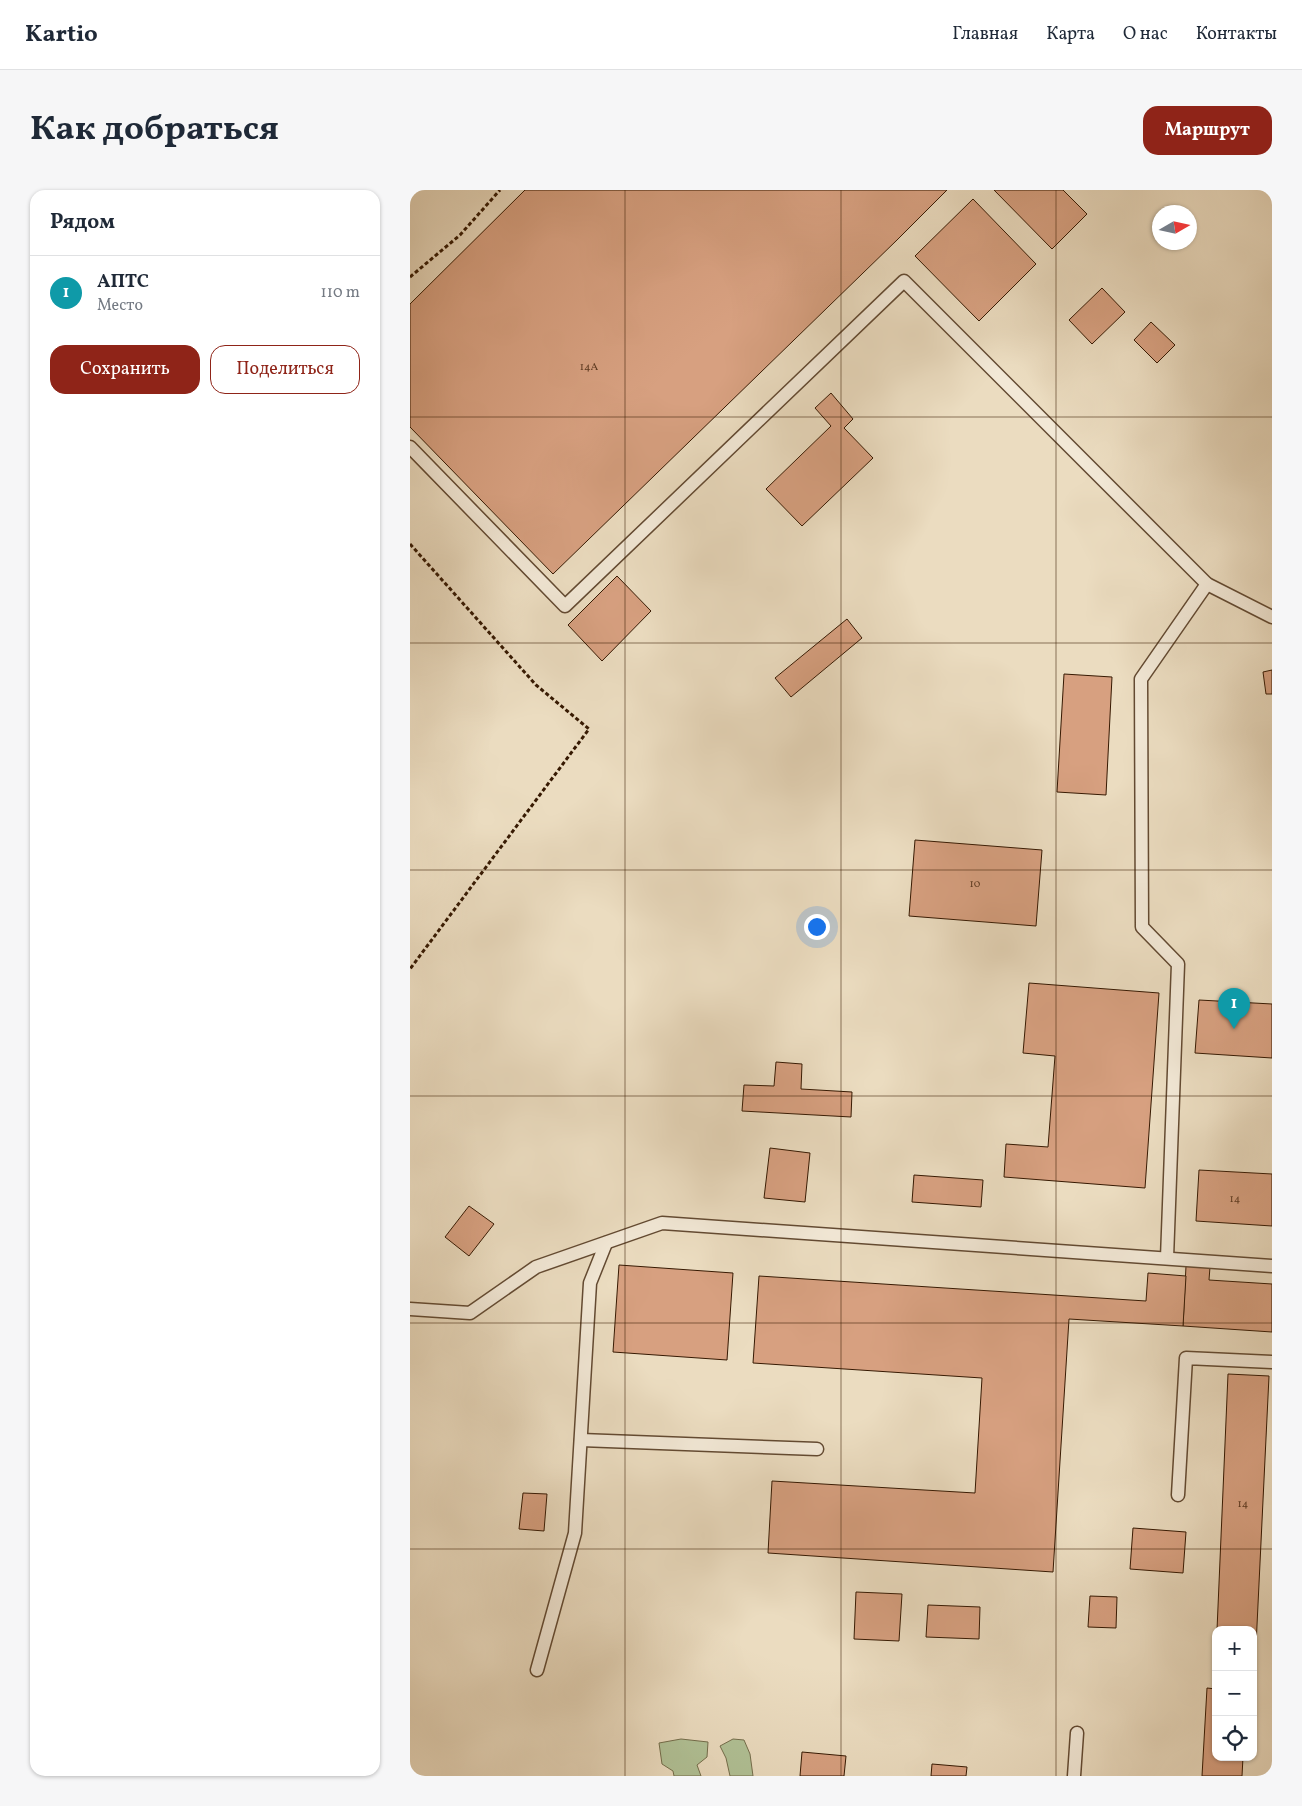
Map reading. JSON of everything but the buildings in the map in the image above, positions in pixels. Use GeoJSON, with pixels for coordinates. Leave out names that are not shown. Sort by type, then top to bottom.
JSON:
{"type":"FeatureCollection","features":[{"type":"Feature","properties":{"kind":"lane"},"geometry":{"type":"LineString","coordinates":[[410,447],[565,606],[904,281],[1207,584],[1271,613]]}},
{"type":"Feature","properties":{"kind":"lane"},"geometry":{"type":"LineString","coordinates":[[1167,1258],[1178,964],[1142,927],[1141,679],[1207,584]]}},
{"type":"Feature","properties":{"kind":"lane"},"geometry":{"type":"LineString","coordinates":[[410,1309],[470,1313],[536,1268],[662,1223],[1272,1266]]}},
{"type":"Feature","properties":{"kind":"lane"},"geometry":{"type":"LineString","coordinates":[[537,1670],[576,1533],[590,1284],[606,1243]]}},
{"type":"Feature","properties":{"kind":"lane"},"geometry":{"type":"LineString","coordinates":[[1178,1495],[1186,1358],[1272,1362]]}},
{"type":"Feature","properties":{"kind":"lane"},"geometry":{"type":"LineString","coordinates":[[581,1440],[818,1449]]}},
{"type":"Feature","properties":{"kind":"lane"},"geometry":{"type":"LineString","coordinates":[[1074,1776],[1077,1733]]}},
{"type":"Feature","properties":{"kind":"path"},"geometry":{"type":"LineString","coordinates":[[410,277],[460,235],[500,190]]}},
{"type":"Feature","properties":{"kind":"path"},"geometry":{"type":"LineString","coordinates":[[410,544],[536,685],[589,729],[410,969]]}},
{"type":"Feature","properties":{"kind":"green space"},"geometry":{"type":"Polygon","coordinates":[[[681,1739],[708,1742],[707,1757],[697,1765],[701,1776],[674,1776],[673,1771],[662,1764],[659,1743],[681,1739]]]}},
{"type":"Feature","properties":{"kind":"green space"},"geometry":{"type":"Polygon","coordinates":[[[733,1739],[744,1740],[750,1754],[753,1776],[730,1776],[726,1758],[720,1746],[733,1739]]]}},
{"type":"Feature","properties":{"kind":"place","name":"АПТС"},"geometry":{"type":"Point","coordinates":[1234,1029]}}]}
